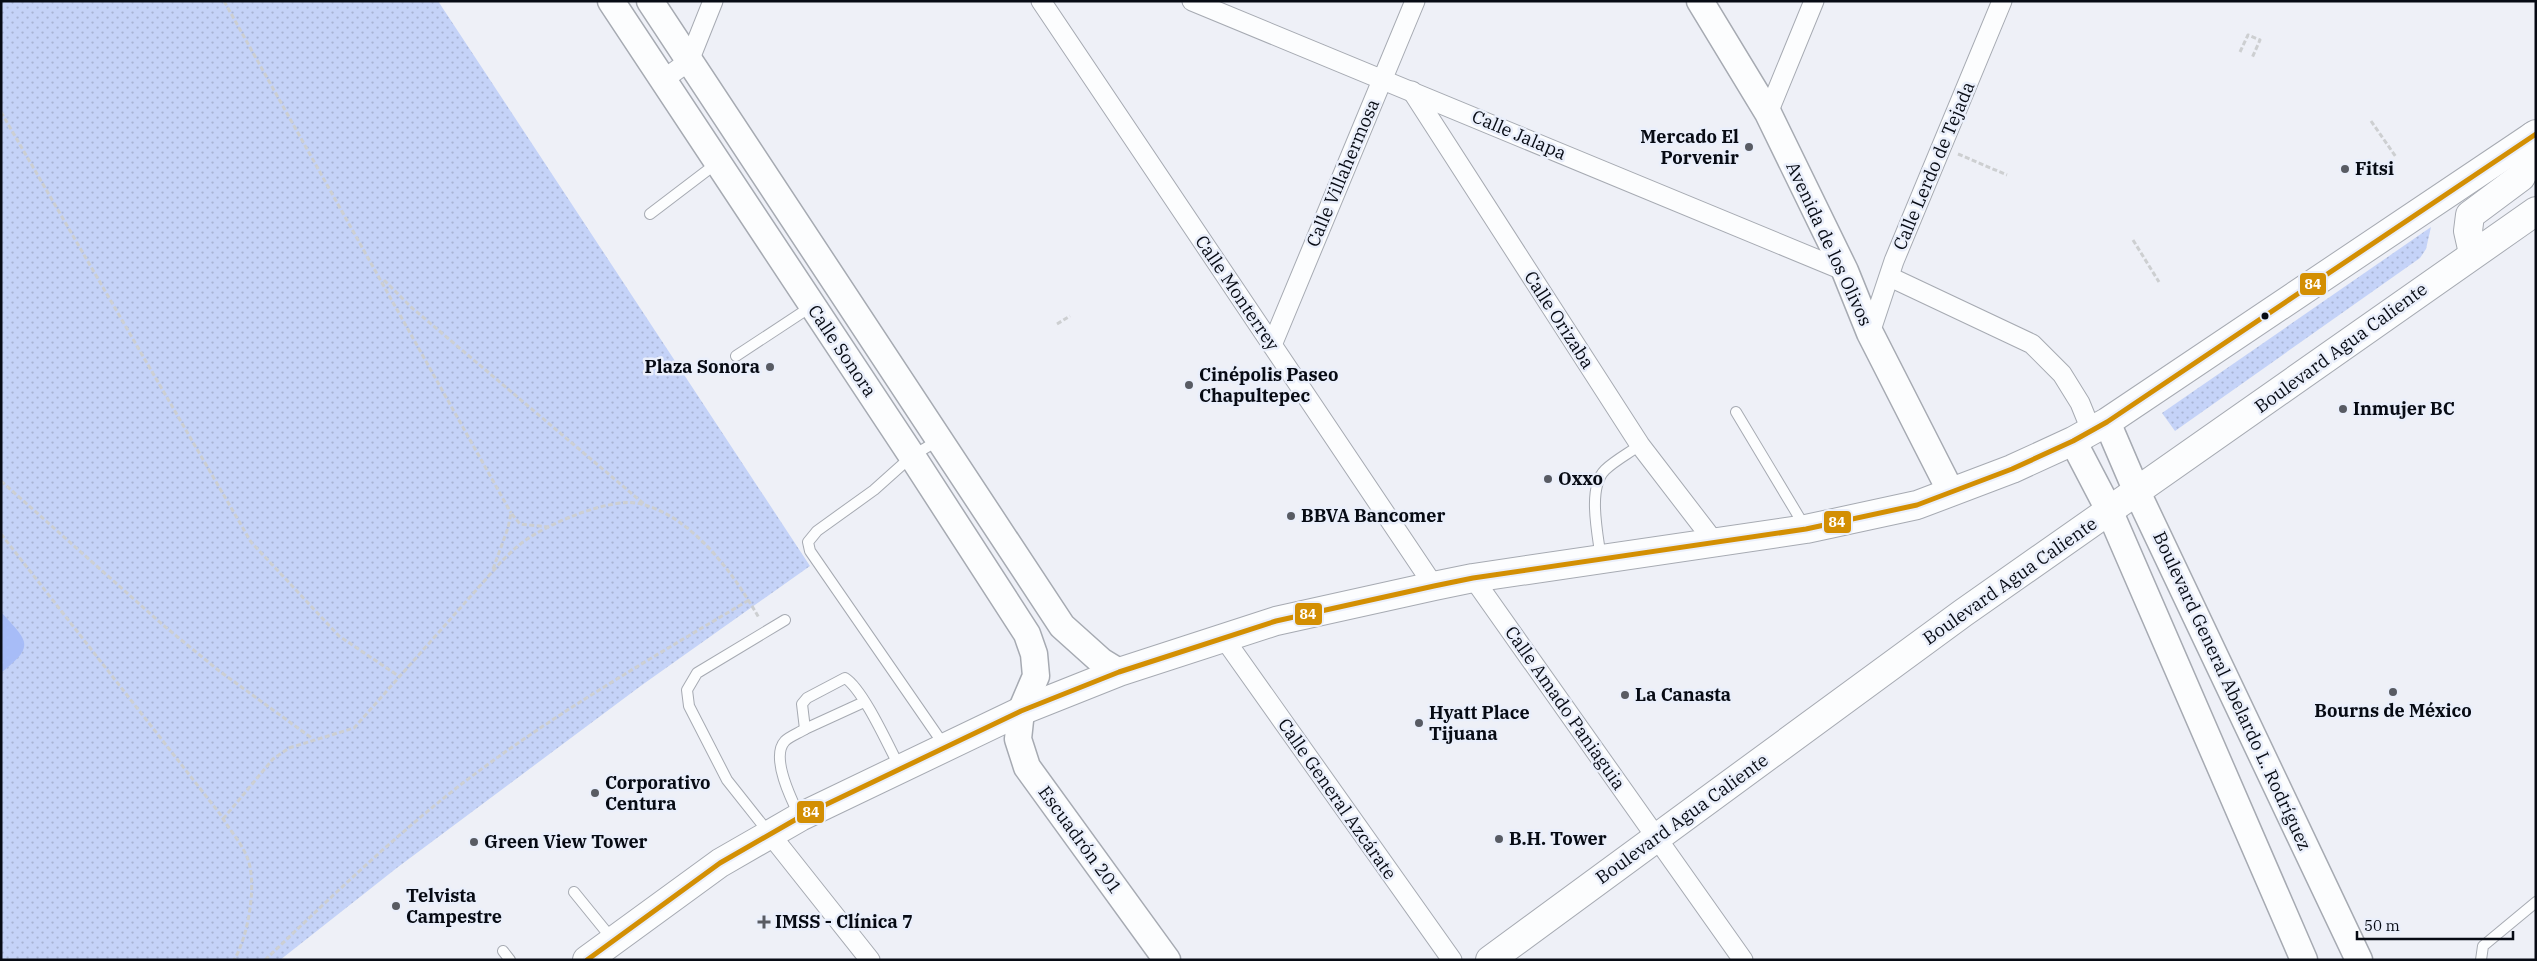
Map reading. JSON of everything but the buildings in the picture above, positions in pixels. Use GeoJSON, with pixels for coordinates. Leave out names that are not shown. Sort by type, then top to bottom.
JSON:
{"type":"FeatureCollection","features":[{"type":"Feature","properties":{"kind":"main road"},"geometry":{"type":"LineString","coordinates":[[2473,254],[2468,231],[2470,215],[2521,177],[2534,135]]}},
{"type":"Feature","properties":{"kind":"main road"},"geometry":{"type":"LineString","coordinates":[[587,960],[720,863],[800,817],[1021,711],[1119,672],[1276,621],[1473,578],[1601,561],[1806,529],[1917,504],[2012,469],[2090,431],[2534,135]]}},
{"type":"Feature","properties":{"kind":"main road","name":"Boulevard Agua Caliente"},"geometry":{"type":"LineString","coordinates":[[1490,960],[1962,614],[2536,211]]}},
{"type":"Feature","properties":{"kind":"street","name":"Calle Sonora"},"geometry":{"type":"LineString","coordinates":[[611,1],[912,456],[1027,634],[1034,654],[1036,676],[1021,711]]}},
{"type":"Feature","properties":{"kind":"street","name":"Calle Sonora"},"geometry":{"type":"LineString","coordinates":[[650,1],[1062,626],[1101,661],[1119,672]]}},
{"type":"Feature","properties":{"kind":"street"},"geometry":{"type":"LineString","coordinates":[[663,80],[689,61],[714,1]]}},
{"type":"Feature","properties":{"kind":"street","name":"Calle Monterrey"},"geometry":{"type":"LineString","coordinates":[[1041,1],[1434,586]]}},
{"type":"Feature","properties":{"kind":"street","name":"Calle Jalapa"},"geometry":{"type":"LineString","coordinates":[[1192,1],[1412,90],[1845,271]]}},
{"type":"Feature","properties":{"kind":"street","name":"Calle Villahermosa"},"geometry":{"type":"LineString","coordinates":[[1272,345],[1415,1]]}},
{"type":"Feature","properties":{"kind":"street","name":"Avenida de los Olivos"},"geometry":{"type":"LineString","coordinates":[[1700,1],[1768,113],[1845,271],[1870,333],[1951,492]]}},
{"type":"Feature","properties":{"kind":"street"},"geometry":{"type":"LineString","coordinates":[[1768,113],[1814,1]]}},
{"type":"Feature","properties":{"kind":"street","name":"Calle Lerdo de Tejada"},"geometry":{"type":"LineString","coordinates":[[1870,333],[1894,261],[2002,1]]}},
{"type":"Feature","properties":{"kind":"street","name":"Calle Orizaba"},"geometry":{"type":"LineString","coordinates":[[1412,90],[1640,446],[1716,544]]}},
{"type":"Feature","properties":{"kind":"street"},"geometry":{"type":"LineString","coordinates":[[1890,277],[2032,344],[2062,374],[2080,403],[2090,431]]}},
{"type":"Feature","properties":{"kind":"street","name":"Boulevard General Abelardo L. Rodríguez"},"geometry":{"type":"LineString","coordinates":[[2090,431],[2138,492],[2359,960]]}},
{"type":"Feature","properties":{"kind":"street","name":"Boulevard General Abelardo L. Rodríguez"},"geometry":{"type":"LineString","coordinates":[[2090,431],[2109,510],[2304,960]]}},
{"type":"Feature","properties":{"kind":"street","name":"Calle Amado Paniaguia"},"geometry":{"type":"LineString","coordinates":[[1473,578],[1744,960]]}},
{"type":"Feature","properties":{"kind":"street","name":"Calle General Azcárate"},"geometry":{"type":"LineString","coordinates":[[1222,637],[1452,960]]}},
{"type":"Feature","properties":{"kind":"street","name":"Escuadrón 201"},"geometry":{"type":"LineString","coordinates":[[1021,711],[1018,738],[1027,766],[1167,960]]}},
{"type":"Feature","properties":{"kind":"street"},"geometry":{"type":"LineString","coordinates":[[770,834],[870,960]]}},
{"type":"Feature","properties":{"kind":"lane"},"geometry":{"type":"LineString","coordinates":[[650,214],[718,163]]}},
{"type":"Feature","properties":{"kind":"lane"},"geometry":{"type":"LineString","coordinates":[[736,356],[812,306]]}},
{"type":"Feature","properties":{"kind":"lane"},"geometry":{"type":"LineString","coordinates":[[1736,412],[1806,529]]}},
{"type":"Feature","properties":{"kind":"lane"},"geometry":{"type":"LineString","coordinates":[[940,439],[912,456],[874,490],[817,531],[808,542],[810,551],[945,747]]}},
{"type":"Feature","properties":{"kind":"lane"},"geometry":{"type":"LineString","coordinates":[[1601,561],[1595,498],[1597,485],[1605,470],[1640,446]]}},
{"type":"Feature","properties":{"kind":"lane"},"geometry":{"type":"LineString","coordinates":[[770,834],[727,780],[689,706],[687,690],[697,673],[785,620]]}},
{"type":"Feature","properties":{"kind":"lane"},"geometry":{"type":"LineString","coordinates":[[805,729],[802,704],[807,698],[845,678],[853,683],[900,768]]}},
{"type":"Feature","properties":{"kind":"lane"},"geometry":{"type":"LineString","coordinates":[[800,817],[787,789],[782,771],[781,750],[784,742],[805,729],[864,702]]}},
{"type":"Feature","properties":{"kind":"lane"},"geometry":{"type":"LineString","coordinates":[[574,892],[614,940]]}},
{"type":"Feature","properties":{"kind":"lane"},"geometry":{"type":"LineString","coordinates":[[2481,960],[2483,946],[2536,902]]}},
{"type":"Feature","properties":{"kind":"lane"},"geometry":{"type":"LineString","coordinates":[[503,951],[510,960]]}},
{"type":"Feature","properties":{"kind":"path"},"geometry":{"type":"LineString","coordinates":[[224,1],[511,512],[520,524],[550,527]]}},
{"type":"Feature","properties":{"kind":"path"},"geometry":{"type":"LineString","coordinates":[[2240,52],[2248,35],[2260,40],[2252,58]]}},
{"type":"Feature","properties":{"kind":"path"},"geometry":{"type":"LineString","coordinates":[[1,112],[251,542],[339,636],[400,677]]}},
{"type":"Feature","properties":{"kind":"path"},"geometry":{"type":"LineString","coordinates":[[2371,121],[2396,158]]}},
{"type":"Feature","properties":{"kind":"path"},"geometry":{"type":"LineString","coordinates":[[1958,154],[2007,175]]}},
{"type":"Feature","properties":{"kind":"path"},"geometry":{"type":"LineString","coordinates":[[2133,240],[2158,282]]}},
{"type":"Feature","properties":{"kind":"path"},"geometry":{"type":"LineString","coordinates":[[380,276],[411,307],[647,506]]}},
{"type":"Feature","properties":{"kind":"path"},"geometry":{"type":"LineString","coordinates":[[1058,324],[1070,316]]}},
{"type":"Feature","properties":{"kind":"path"},"geometry":{"type":"LineString","coordinates":[[1,481],[163,625],[218,670],[313,739]]}},
{"type":"Feature","properties":{"kind":"path"},"geometry":{"type":"LineString","coordinates":[[223,819],[273,759],[289,748],[313,739],[354,728],[492,572],[524,541],[574,514],[613,504],[640,503],[660,511],[689,530],[716,554],[742,587],[766,632]]}},
{"type":"Feature","properties":{"kind":"path"},"geometry":{"type":"LineString","coordinates":[[492,572],[508,528],[511,512]]}},
{"type":"Feature","properties":{"kind":"path"},"geometry":{"type":"LineString","coordinates":[[1,534],[223,819],[248,858],[252,900],[242,946],[234,960]]}},
{"type":"Feature","properties":{"kind":"path"},"geometry":{"type":"LineString","coordinates":[[265,960],[355,874],[459,786],[574,705],[748,600]]}},
{"type":"Feature","properties":{"kind":"shaded area"},"geometry":{"type":"Polygon","coordinates":[[[1,1],[438,1],[810,566],[642,685],[398,867],[280,960],[1,960],[1,1]]]}},
{"type":"Feature","properties":{"kind":"shaded area"},"geometry":{"type":"Polygon","coordinates":[[[2431,227],[2426,249],[2420,258],[2175,431],[2162,413],[2431,227]]]}},
{"type":"Feature","properties":{"kind":"shaded area"},"geometry":{"type":"Polygon","coordinates":[[[1,612],[22,637],[24,649],[20,656],[1,673],[1,612]]]}},
{"type":"Feature","properties":{"kind":"transit line","name":"84"},"geometry":{"type":"LineString","coordinates":[[587,960],[720,863],[800,817],[1021,711],[1119,672],[1276,621],[1473,578],[1806,529],[1917,505],[2012,469],[2073,441],[2107,422],[2536,134]]}},
{"type":"Feature","properties":{"kind":"place","name":"Mercado El Porvenir"},"geometry":{"type":"Point","coordinates":[1749,147]}},
{"type":"Feature","properties":{"kind":"place","name":"Fitsi"},"geometry":{"type":"Point","coordinates":[2345,169]}},
{"type":"Feature","properties":{"kind":"place","name":"Plaza Sonora"},"geometry":{"type":"Point","coordinates":[770,367]}},
{"type":"Feature","properties":{"kind":"place","name":"Cinépolis Paseo Chapultepec"},"geometry":{"type":"Point","coordinates":[1189,385]}},
{"type":"Feature","properties":{"kind":"place","name":"Inmujer BC"},"geometry":{"type":"Point","coordinates":[2343,409]}},
{"type":"Feature","properties":{"kind":"place","name":"Oxxo"},"geometry":{"type":"Point","coordinates":[1548,479]}},
{"type":"Feature","properties":{"kind":"place","name":"BBVA Bancomer"},"geometry":{"type":"Point","coordinates":[1291,516]}},
{"type":"Feature","properties":{"kind":"place","name":"Bourns de México"},"geometry":{"type":"Point","coordinates":[2393,692]}},
{"type":"Feature","properties":{"kind":"place","name":"La Canasta"},"geometry":{"type":"Point","coordinates":[1625,695]}},
{"type":"Feature","properties":{"kind":"place","name":"Hyatt Place Tijuana"},"geometry":{"type":"Point","coordinates":[1419,723]}},
{"type":"Feature","properties":{"kind":"place","name":"Corporativo Centura"},"geometry":{"type":"Point","coordinates":[595,793]}},
{"type":"Feature","properties":{"kind":"place","name":"B.H. Tower"},"geometry":{"type":"Point","coordinates":[1499,839]}},
{"type":"Feature","properties":{"kind":"place","name":"Green View Tower"},"geometry":{"type":"Point","coordinates":[474,842]}},
{"type":"Feature","properties":{"kind":"place","name":"Telvista Campestre"},"geometry":{"type":"Point","coordinates":[396,906]}},
{"type":"Feature","properties":{"kind":"place","name":"IMSS - Clínica 7"},"geometry":{"type":"Point","coordinates":[764,922]}}]}
